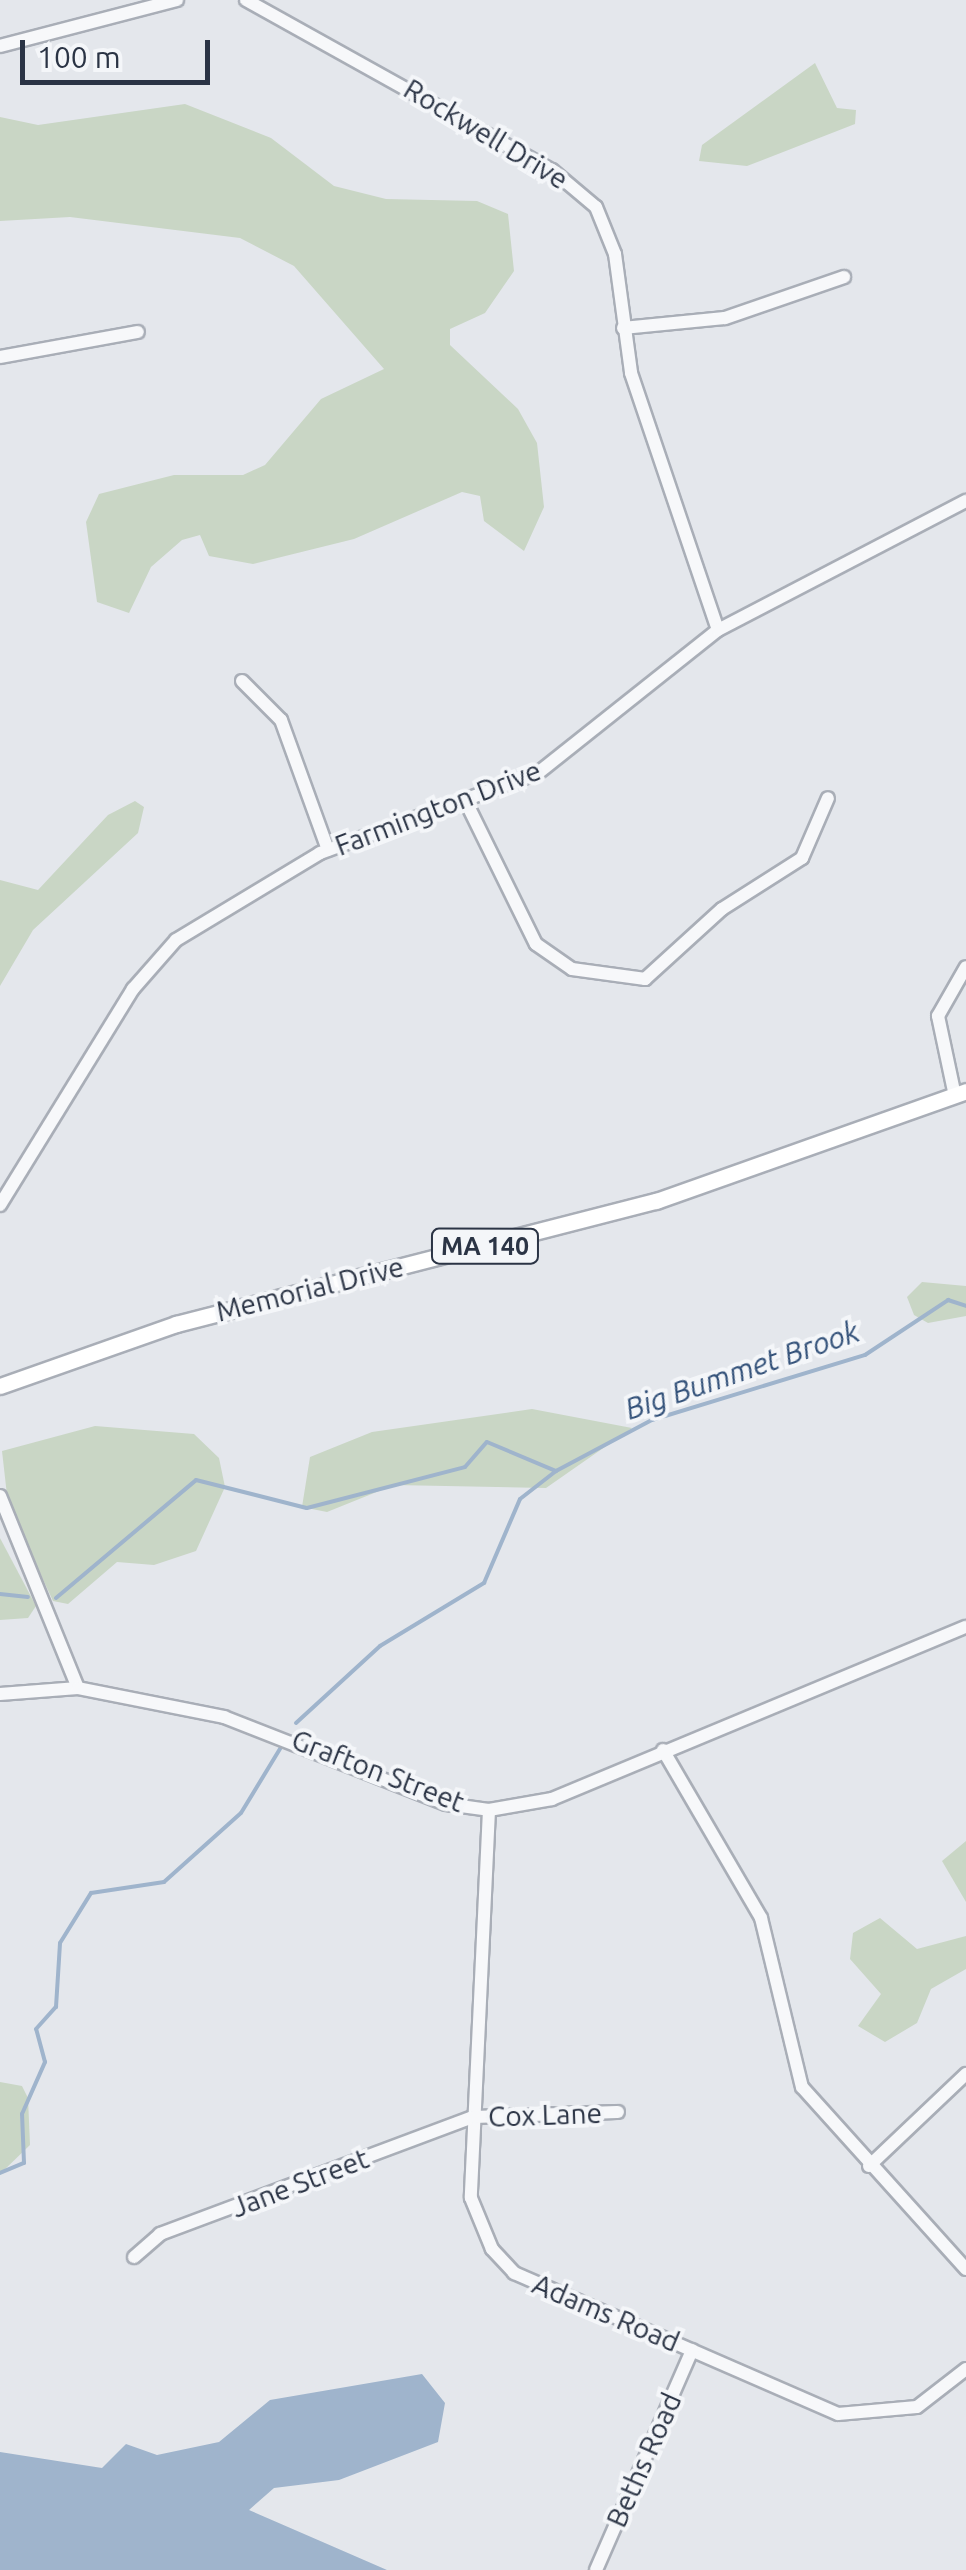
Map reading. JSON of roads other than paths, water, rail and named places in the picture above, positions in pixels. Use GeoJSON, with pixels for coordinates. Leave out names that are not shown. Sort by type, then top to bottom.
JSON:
{"type":"FeatureCollection","features":[{"type":"Feature","properties":{"kind":"main road","name":"Memorial Drive"},"geometry":{"type":"LineString","coordinates":[[0,1386],[176,1324],[673,1196],[960,1094]]}},
{"type":"Feature","properties":{"kind":"street"},"geometry":{"type":"LineString","coordinates":[[0,46],[178,0]]}},
{"type":"Feature","properties":{"kind":"street","name":"Rockwell Drive"},"geometry":{"type":"LineString","coordinates":[[246,0],[330,39],[578,189],[610,237],[623,328],[718,630]]}},
{"type":"Feature","properties":{"kind":"street"},"geometry":{"type":"LineString","coordinates":[[623,328],[732,317],[844,277]]}},
{"type":"Feature","properties":{"kind":"street"},"geometry":{"type":"LineString","coordinates":[[0,357],[138,332]]}},
{"type":"Feature","properties":{"kind":"street","name":"Farmington Drive"},"geometry":{"type":"LineString","coordinates":[[0,1205],[156,956],[328,850],[466,802],[553,764],[718,630],[966,501]]}},
{"type":"Feature","properties":{"kind":"street"},"geometry":{"type":"LineString","coordinates":[[242,681],[281,720],[328,850]]}},
{"type":"Feature","properties":{"kind":"street"},"geometry":{"type":"LineString","coordinates":[[466,802],[537,944],[572,968],[645,980],[722,909],[802,858],[828,798]]}},
{"type":"Feature","properties":{"kind":"street"},"geometry":{"type":"LineString","coordinates":[[960,1094],[938,1016],[966,968]]}},
{"type":"Feature","properties":{"kind":"street"},"geometry":{"type":"LineString","coordinates":[[0,1496],[78,1688]]}},
{"type":"Feature","properties":{"kind":"street","name":"Grafton Street"},"geometry":{"type":"LineString","coordinates":[[0,1694],[78,1688],[252,1724],[446,1804],[489,1810],[552,1798],[966,1627]]}},
{"type":"Feature","properties":{"kind":"street"},"geometry":{"type":"LineString","coordinates":[[663,1750],[761,1918],[802,2086],[868,2166],[966,2269]]}},
{"type":"Feature","properties":{"kind":"street","name":"Adams Road"},"geometry":{"type":"LineString","coordinates":[[489,1810],[472,2198],[492,2249],[514,2272],[858,2417],[917,2407],[966,2369]]}},
{"type":"Feature","properties":{"kind":"street"},"geometry":{"type":"LineString","coordinates":[[868,2166],[966,2074]]}},
{"type":"Feature","properties":{"kind":"street","name":"Cox Lane"},"geometry":{"type":"LineString","coordinates":[[473,2117],[618,2112]]}},
{"type":"Feature","properties":{"kind":"street","name":"Jane Street"},"geometry":{"type":"LineString","coordinates":[[134,2257],[160,2234],[473,2117]]}},
{"type":"Feature","properties":{"kind":"street","name":"Beths Road"},"geometry":{"type":"LineString","coordinates":[[596,2570],[692,2350]]}},
{"type":"Feature","properties":{"kind":"water"},"geometry":{"type":"Polygon","coordinates":[[[422,2374],[445,2403],[438,2442],[339,2480],[274,2488],[249,2510],[387,2570],[0,2570],[0,2452],[102,2468],[126,2444],[157,2455],[219,2442],[270,2400],[422,2374]]]}},
{"type":"Feature","properties":{"kind":"waterway","name":"Big Bummet Brook"},"geometry":{"type":"LineString","coordinates":[[56,1598],[196,1480],[307,1508],[465,1467],[487,1442],[556,1471],[652,1420],[865,1355],[948,1300],[966,1306]]}},
{"type":"Feature","properties":{"kind":"waterway"},"geometry":{"type":"LineString","coordinates":[[296,1723],[380,1646],[484,1583],[520,1499],[556,1471]]}},
{"type":"Feature","properties":{"kind":"waterway","name":"Big Bummet Brook"},"geometry":{"type":"LineString","coordinates":[[0,1594],[28,1597]]}},
{"type":"Feature","properties":{"kind":"waterway"},"geometry":{"type":"LineString","coordinates":[[0,2173],[24,2163],[22,2114],[45,2062],[36,2029],[56,2007],[60,1943],[91,1893],[164,1882],[241,1813],[283,1744]]}}]}
